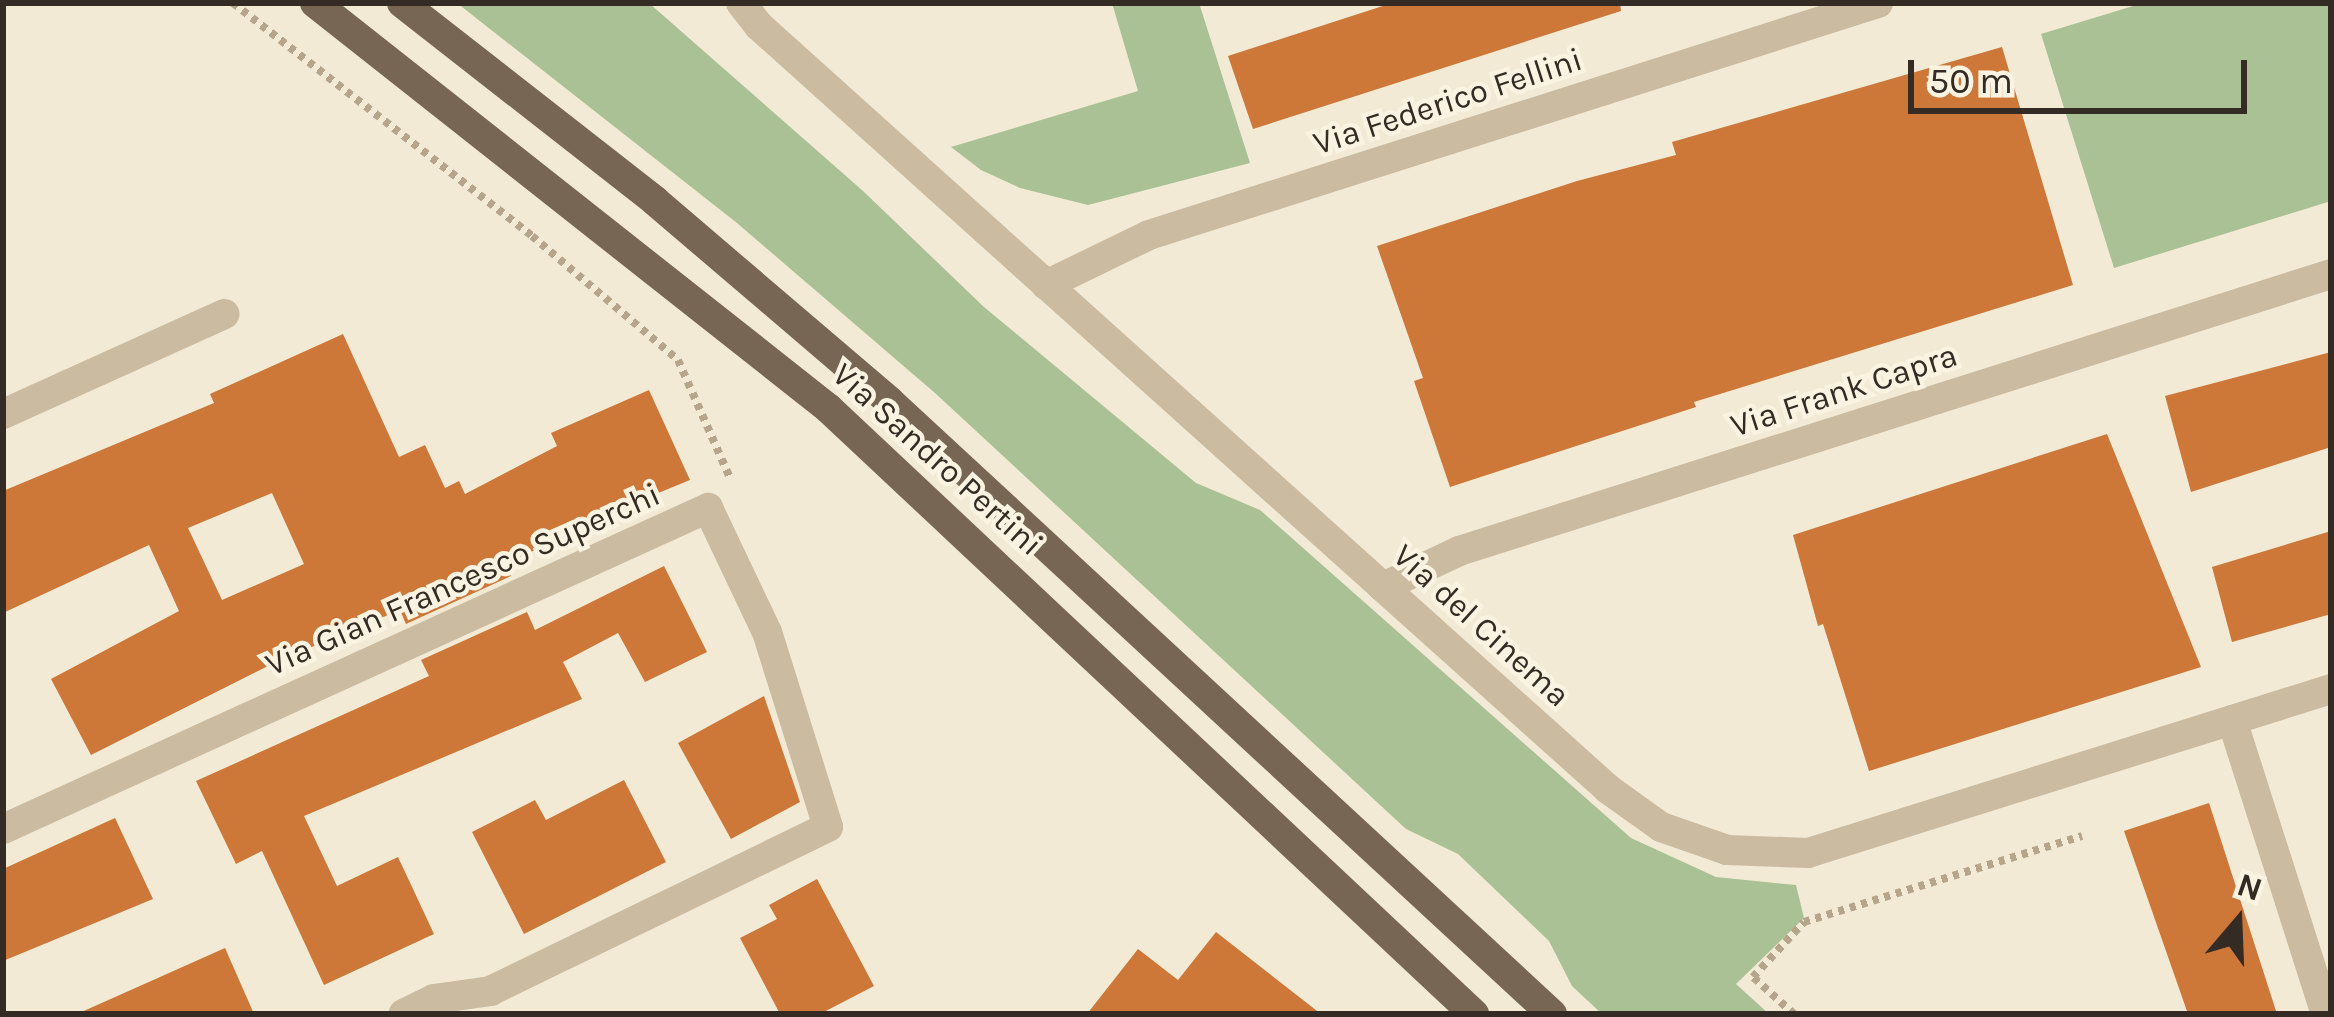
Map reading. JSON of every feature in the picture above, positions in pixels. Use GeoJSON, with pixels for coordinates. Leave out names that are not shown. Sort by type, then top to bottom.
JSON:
{"type":"FeatureCollection","features":[{"type":"Feature","properties":{"kind":"main road","name":"Via Sandro Pertini"},"geometry":{"type":"LineString","coordinates":[[315,3],[828,408],[1474,1014]]}},
{"type":"Feature","properties":{"kind":"main road","name":"Via Sandro Pertini"},"geometry":{"type":"LineString","coordinates":[[402,3],[655,201],[889,400],[1552,1014]]}},
{"type":"Feature","properties":{"kind":"street","name":"Via del Cinema"},"geometry":{"type":"LineString","coordinates":[[741,3],[759,26],[1608,789],[1661,827],[1727,850],[1808,854],[2331,689]]}},
{"type":"Feature","properties":{"kind":"street","name":"Via Federico Fellini"},"geometry":{"type":"LineString","coordinates":[[1046,285],[1149,235],[1878,3]]}},
{"type":"Feature","properties":{"kind":"street","name":"Via Frank Capra"},"geometry":{"type":"LineString","coordinates":[[1383,587],[1459,550],[2331,274]]}},
{"type":"Feature","properties":{"kind":"street"},"geometry":{"type":"LineString","coordinates":[[3,414],[224,314]]}},
{"type":"Feature","properties":{"kind":"street","name":"Via Gian Francesco Superchi"},"geometry":{"type":"LineString","coordinates":[[3,830],[708,508],[767,632],[829,826],[491,991],[434,999],[403,1014]]}},
{"type":"Feature","properties":{"kind":"street"},"geometry":{"type":"LineString","coordinates":[[2232,720],[2326,1014]]}},
{"type":"Feature","properties":{"kind":"path"},"geometry":{"type":"LineString","coordinates":[[233,3],[514,221],[678,360],[730,478],[708,508]]}},
{"type":"Feature","properties":{"kind":"path"},"geometry":{"type":"LineString","coordinates":[[1794,1014],[1753,977],[1804,922],[2082,836]]}},
{"type":"Feature","properties":{"kind":"green space"},"geometry":{"type":"Polygon","coordinates":[[[457,3],[649,3],[863,191],[984,307],[1196,483],[1260,510],[1631,838],[1716,877],[1796,885],[1804,918],[1736,984],[1769,1014],[1602,1014],[1572,986],[1549,941],[1458,854],[1406,829],[935,393],[737,223],[457,3]]]}},
{"type":"Feature","properties":{"kind":"green space"},"geometry":{"type":"Polygon","coordinates":[[[1112,3],[1199,3],[1250,163],[1088,205],[1020,188],[981,170],[951,147],[1138,91],[1112,3]]]}},
{"type":"Feature","properties":{"kind":"green space"},"geometry":{"type":"Polygon","coordinates":[[[2143,3],[2331,3],[2331,201],[2114,268],[2041,34],[2143,3]]]}},
{"type":"Feature","properties":{"kind":"building"},"geometry":{"type":"Polygon","coordinates":[[[1392,3],[1620,3],[1621,11],[1253,129],[1228,56],[1392,3]]]}},
{"type":"Feature","properties":{"kind":"building"},"geometry":{"type":"Polygon","coordinates":[[[2002,47],[2073,285],[1694,402],[1696,407],[1450,487],[1414,381],[1423,378],[1377,246],[1577,181],[1676,155],[1672,142],[2002,47]]]}},
{"type":"Feature","properties":{"kind":"building"},"geometry":{"type":"Polygon","coordinates":[[[343,334],[399,457],[425,445],[445,488],[459,481],[465,494],[557,446],[551,433],[649,390],[690,480],[590,521],[506,565],[511,576],[406,624],[400,610],[276,662],[91,755],[51,679],[179,611],[149,545],[3,613],[3,491],[214,403],[210,394],[343,334]],[[272,493],[188,528],[222,600],[304,564],[272,493]]]}},
{"type":"Feature","properties":{"kind":"building"},"geometry":{"type":"Polygon","coordinates":[[[2331,352],[2331,447],[2191,492],[2165,396],[2331,352]]]}},
{"type":"Feature","properties":{"kind":"building"},"geometry":{"type":"Polygon","coordinates":[[[2107,434],[2201,667],[1869,771],[1823,624],[1818,626],[1793,535],[2107,434]]]}},
{"type":"Feature","properties":{"kind":"building"},"geometry":{"type":"Polygon","coordinates":[[[2331,531],[2331,614],[2232,642],[2212,567],[2331,531]]]}},
{"type":"Feature","properties":{"kind":"building"},"geometry":{"type":"Polygon","coordinates":[[[664,566],[707,652],[645,682],[618,633],[563,662],[582,699],[304,816],[337,886],[398,857],[434,934],[324,985],[262,851],[236,864],[196,781],[429,676],[421,660],[527,612],[535,630],[664,566]]]}},
{"type":"Feature","properties":{"kind":"building"},"geometry":{"type":"Polygon","coordinates":[[[764,696],[800,802],[731,839],[678,743],[764,696]]]}},
{"type":"Feature","properties":{"kind":"building"},"geometry":{"type":"Polygon","coordinates":[[[624,780],[666,862],[524,934],[472,832],[535,800],[546,820],[624,780]]]}},
{"type":"Feature","properties":{"kind":"building"},"geometry":{"type":"Polygon","coordinates":[[[2209,803],[2277,1014],[2188,1014],[2124,831],[2209,803]]]}},
{"type":"Feature","properties":{"kind":"building"},"geometry":{"type":"Polygon","coordinates":[[[115,818],[153,899],[3,961],[3,869],[115,818]]]}},
{"type":"Feature","properties":{"kind":"building"},"geometry":{"type":"Polygon","coordinates":[[[817,879],[874,986],[820,1014],[780,1014],[740,938],[777,919],[769,905],[817,879]]]}},
{"type":"Feature","properties":{"kind":"building"},"geometry":{"type":"Polygon","coordinates":[[[1216,932],[1321,1014],[1087,1014],[1138,949],[1178,980],[1216,932]]]}},
{"type":"Feature","properties":{"kind":"building"},"geometry":{"type":"Polygon","coordinates":[[[225,948],[254,1014],[77,1014],[225,948]]]}}]}
